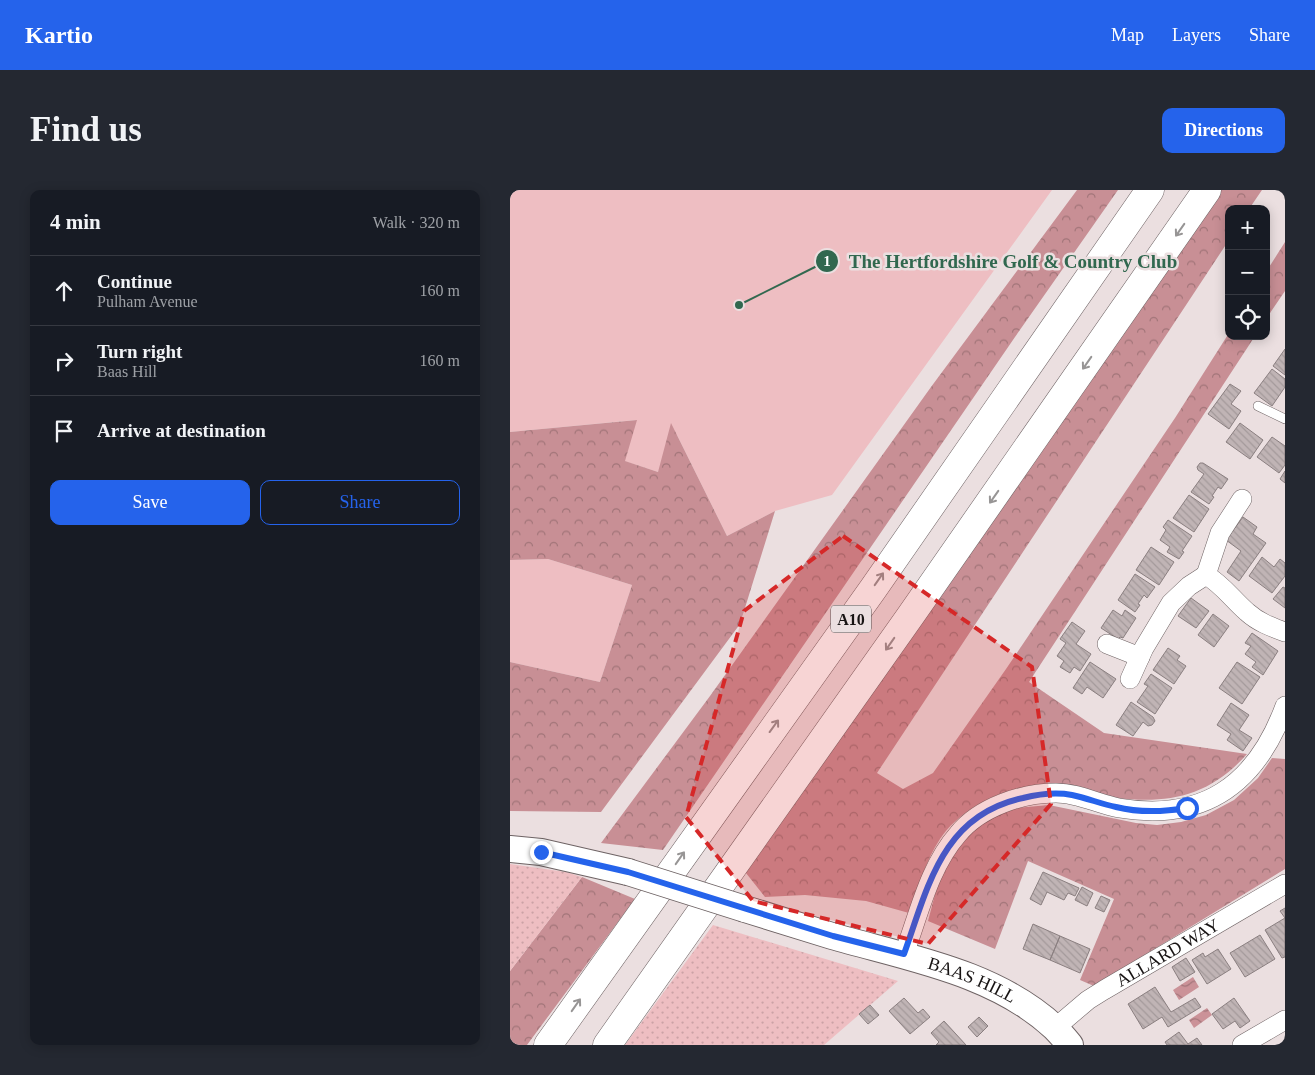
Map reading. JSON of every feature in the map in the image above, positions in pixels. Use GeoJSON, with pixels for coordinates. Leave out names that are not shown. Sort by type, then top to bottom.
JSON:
{"type":"FeatureCollection","features":[{"type":"Feature","properties":{"kind":"highway","name":"A10"},"geometry":{"type":"LineString","coordinates":[[548,1045],[872,589],[1150,190]]}},
{"type":"Feature","properties":{"kind":"highway","name":"A10"},"geometry":{"type":"LineString","coordinates":[[607,1045],[917,607],[1207,190]]}},
{"type":"Feature","properties":{"kind":"street"},"geometry":{"type":"LineString","coordinates":[[1130,679],[1170,603],[1189,586],[1206,576],[1220,533],[1242,499]]}},
{"type":"Feature","properties":{"kind":"street"},"geometry":{"type":"LineString","coordinates":[[1206,576],[1223,587],[1253,617],[1271,628],[1285,632]]}},
{"type":"Feature","properties":{"kind":"street"},"geometry":{"type":"LineString","coordinates":[[1107,644],[1140,657]]}},
{"type":"Feature","properties":{"kind":"street"},"geometry":{"type":"LineString","coordinates":[[904,954],[934,871],[945,850],[970,821],[1016,799],[1057,793],[1117,808],[1141,811],[1163,812],[1204,803],[1242,777],[1255,762],[1270,742],[1285,706]]}},
{"type":"Feature","properties":{"kind":"street","name":"BAAS HILL"},"geometry":{"type":"LineString","coordinates":[[510,849],[559,856],[628,872],[833,936],[904,954],[984,982],[1027,1006],[1063,1036]]}},
{"type":"Feature","properties":{"kind":"street","name":"ALLARD WAY"},"geometry":{"type":"LineString","coordinates":[[1063,1036],[1088,1000],[1285,884]]}},
{"type":"Feature","properties":{"kind":"street"},"geometry":{"type":"LineString","coordinates":[[1242,1045],[1285,1020]]}},
{"type":"Feature","properties":{"kind":"lane"},"geometry":{"type":"LineString","coordinates":[[1258,406],[1285,419]]}},
{"type":"Feature","properties":{"kind":"highlighted area"},"geometry":{"type":"Polygon","coordinates":[[[843,536],[1032,667],[1051,804],[928,944],[753,901],[686,817],[744,611],[843,536]]]}},
{"type":"Feature","properties":{"kind":"shaded area"},"geometry":{"type":"Polygon","coordinates":[[[510,190],[1052,190],[832,495],[775,511],[727,536],[677,435],[658,472],[624,461],[636,420],[510,432],[510,190]]]}},
{"type":"Feature","properties":{"kind":"shaded area"},"geometry":{"type":"Polygon","coordinates":[[[548,559],[632,585],[600,682],[510,662],[510,560],[548,559]]]}},
{"type":"Feature","properties":{"kind":"shaded area"},"geometry":{"type":"Polygon","coordinates":[[[510,864],[566,872],[582,877],[510,971],[510,864]]]}},
{"type":"Feature","properties":{"kind":"shaded area"},"geometry":{"type":"Polygon","coordinates":[[[713,925],[898,981],[824,1045],[625,1045],[713,925]]]}},
{"type":"Feature","properties":{"kind":"green space"},"geometry":{"type":"Polygon","coordinates":[[[1077,190],[1118,190],[663,850],[601,843],[710,696],[931,387],[1077,190]]]}},
{"type":"Feature","properties":{"kind":"green space"},"geometry":{"type":"Polygon","coordinates":[[[1218,190],[1262,190],[1252,205],[1225,205],[1225,246],[877,773],[903,789],[933,773],[1006,669],[1175,418],[1225,339],[1252,340],[1029,682],[1104,733],[1247,754],[1229,772],[1210,784],[1191,793],[1171,798],[1151,800],[1106,797],[1039,786],[1020,788],[994,796],[969,810],[940,839],[926,866],[909,913],[866,901],[805,895],[765,897],[742,868],[1218,190]]]}},
{"type":"Feature","properties":{"kind":"green space"},"geometry":{"type":"Polygon","coordinates":[[[1285,242],[1285,291],[1270,313],[1270,295],[1270,266],[1285,242]]]}},
{"type":"Feature","properties":{"kind":"green space"},"geometry":{"type":"Polygon","coordinates":[[[637,420],[625,461],[658,472],[671,423],[727,536],[775,511],[740,624],[601,812],[510,811],[510,662],[600,682],[632,585],[548,559],[510,560],[510,432],[637,420]]]}},
{"type":"Feature","properties":{"kind":"green space"},"geometry":{"type":"Polygon","coordinates":[[[1272,758],[1285,759],[1285,869],[1094,986],[1080,980],[1114,899],[1028,861],[995,949],[928,921],[937,887],[956,847],[980,823],[1015,808],[1049,805],[1136,823],[1157,825],[1181,822],[1206,815],[1234,800],[1258,778],[1272,758]]]}},
{"type":"Feature","properties":{"kind":"green space"},"geometry":{"type":"Polygon","coordinates":[[[582,877],[635,899],[527,1045],[510,1045],[510,971],[582,877]]]}},
{"type":"Feature","properties":{"kind":"water"},"geometry":{"type":"Polygon","coordinates":[[[1193,977],[1199,987],[1179,1000],[1173,990],[1193,977]]]}},
{"type":"Feature","properties":{"kind":"water"},"geometry":{"type":"Polygon","coordinates":[[[1207,1008],[1212,1015],[1194,1028],[1189,1020],[1207,1008]]]}},
{"type":"Feature","properties":{"kind":"building"},"geometry":{"type":"Polygon","coordinates":[[[1285,349],[1285,375],[1273,366],[1285,349]]]}},
{"type":"Feature","properties":{"kind":"building"},"geometry":{"type":"Polygon","coordinates":[[[1272,369],[1285,379],[1285,387],[1272,406],[1254,393],[1272,369]]]}},
{"type":"Feature","properties":{"kind":"building"},"geometry":{"type":"Polygon","coordinates":[[[1230,384],[1241,391],[1231,404],[1241,411],[1229,429],[1208,414],[1230,384]]]}},
{"type":"Feature","properties":{"kind":"building"},"geometry":{"type":"Polygon","coordinates":[[[1240,423],[1263,440],[1250,459],[1226,442],[1240,423]]]}},
{"type":"Feature","properties":{"kind":"building"},"geometry":{"type":"Polygon","coordinates":[[[1272,437],[1285,446],[1285,465],[1279,473],[1257,457],[1272,437]]]}},
{"type":"Feature","properties":{"kind":"building"},"geometry":{"type":"Polygon","coordinates":[[[1200,463],[1228,479],[1221,489],[1218,487],[1209,504],[1191,492],[1204,474],[1198,470],[1197,467],[1200,463]]]}},
{"type":"Feature","properties":{"kind":"building"},"geometry":{"type":"Polygon","coordinates":[[[1285,471],[1285,483],[1280,479],[1285,471]]]}},
{"type":"Feature","properties":{"kind":"building"},"geometry":{"type":"Polygon","coordinates":[[[1189,495],[1209,509],[1194,532],[1173,518],[1189,495]]]}},
{"type":"Feature","properties":{"kind":"building"},"geometry":{"type":"Polygon","coordinates":[[[1243,517],[1257,527],[1253,534],[1266,543],[1239,581],[1227,572],[1241,551],[1226,540],[1243,517]]]}},
{"type":"Feature","properties":{"kind":"building"},"geometry":{"type":"Polygon","coordinates":[[[1168,520],[1192,536],[1179,559],[1167,552],[1170,547],[1160,540],[1166,530],[1163,527],[1168,520]]]}},
{"type":"Feature","properties":{"kind":"building"},"geometry":{"type":"Polygon","coordinates":[[[1151,547],[1174,562],[1159,585],[1136,570],[1151,547]]]}},
{"type":"Feature","properties":{"kind":"building"},"geometry":{"type":"Polygon","coordinates":[[[1262,557],[1274,567],[1280,559],[1285,563],[1285,576],[1272,593],[1249,576],[1262,557]]]}},
{"type":"Feature","properties":{"kind":"building"},"geometry":{"type":"Polygon","coordinates":[[[1135,574],[1155,587],[1147,598],[1144,595],[1135,612],[1118,600],[1135,574]]]}},
{"type":"Feature","properties":{"kind":"building"},"geometry":{"type":"Polygon","coordinates":[[[1283,587],[1285,588],[1285,608],[1273,599],[1283,587]]]}},
{"type":"Feature","properties":{"kind":"building"},"geometry":{"type":"Polygon","coordinates":[[[1191,598],[1209,611],[1196,628],[1178,616],[1191,598]]]}},
{"type":"Feature","properties":{"kind":"building"},"geometry":{"type":"Polygon","coordinates":[[[1113,610],[1122,616],[1125,610],[1136,618],[1123,638],[1120,637],[1118,639],[1101,628],[1113,610]]]}},
{"type":"Feature","properties":{"kind":"building"},"geometry":{"type":"Polygon","coordinates":[[[1213,614],[1229,626],[1214,647],[1198,635],[1213,614]]]}},
{"type":"Feature","properties":{"kind":"building"},"geometry":{"type":"Polygon","coordinates":[[[1072,622],[1085,631],[1076,644],[1091,654],[1080,671],[1074,667],[1070,673],[1060,667],[1064,661],[1057,656],[1066,643],[1060,639],[1072,622]]]}},
{"type":"Feature","properties":{"kind":"building"},"geometry":{"type":"Polygon","coordinates":[[[1252,633],[1278,651],[1263,675],[1252,667],[1256,662],[1245,654],[1251,646],[1245,643],[1252,633]]]}},
{"type":"Feature","properties":{"kind":"building"},"geometry":{"type":"Polygon","coordinates":[[[1168,648],[1180,656],[1177,660],[1186,666],[1174,684],[1153,670],[1168,648]]]}},
{"type":"Feature","properties":{"kind":"building"},"geometry":{"type":"Polygon","coordinates":[[[1090,662],[1116,679],[1103,698],[1087,687],[1082,694],[1073,688],[1090,662]]]}},
{"type":"Feature","properties":{"kind":"building"},"geometry":{"type":"Polygon","coordinates":[[[1237,662],[1260,677],[1242,704],[1219,688],[1237,662]]]}},
{"type":"Feature","properties":{"kind":"building"},"geometry":{"type":"Polygon","coordinates":[[[1151,674],[1172,688],[1155,714],[1137,702],[1148,686],[1144,684],[1151,674]]]}},
{"type":"Feature","properties":{"kind":"building"},"geometry":{"type":"Polygon","coordinates":[[[1131,702],[1153,717],[1155,721],[1152,725],[1148,726],[1143,722],[1133,736],[1116,725],[1131,702]]]}},
{"type":"Feature","properties":{"kind":"building"},"geometry":{"type":"Polygon","coordinates":[[[1231,703],[1249,715],[1239,730],[1252,738],[1243,751],[1227,740],[1231,734],[1217,725],[1231,703]]]}},
{"type":"Feature","properties":{"kind":"building"},"geometry":{"type":"Polygon","coordinates":[[[1043,872],[1079,888],[1075,896],[1068,893],[1064,900],[1047,892],[1041,905],[1030,899],[1043,872]]]}},
{"type":"Feature","properties":{"kind":"building"},"geometry":{"type":"Polygon","coordinates":[[[1082,887],[1093,893],[1087,906],[1075,900],[1082,887]]]}},
{"type":"Feature","properties":{"kind":"building"},"geometry":{"type":"Polygon","coordinates":[[[1101,896],[1110,900],[1104,912],[1095,908],[1101,896]]]}},
{"type":"Feature","properties":{"kind":"building"},"geometry":{"type":"Polygon","coordinates":[[[1285,908],[1285,918],[1280,911],[1285,908]]]}},
{"type":"Feature","properties":{"kind":"building"},"geometry":{"type":"Polygon","coordinates":[[[1285,918],[1285,957],[1282,958],[1265,930],[1285,918]]]}},
{"type":"Feature","properties":{"kind":"building"},"geometry":{"type":"Polygon","coordinates":[[[1033,924],[1060,936],[1050,960],[1023,949],[1033,924]]]}},
{"type":"Feature","properties":{"kind":"building"},"geometry":{"type":"Polygon","coordinates":[[[1260,935],[1275,959],[1245,977],[1230,953],[1260,935]]]}},
{"type":"Feature","properties":{"kind":"building"},"geometry":{"type":"Polygon","coordinates":[[[1060,936],[1090,949],[1080,973],[1050,960],[1060,936]]]}},
{"type":"Feature","properties":{"kind":"building"},"geometry":{"type":"Polygon","coordinates":[[[1218,949],[1231,969],[1207,984],[1192,960],[1203,953],[1205,957],[1218,949]]]}},
{"type":"Feature","properties":{"kind":"building"},"geometry":{"type":"Polygon","coordinates":[[[1186,958],[1195,972],[1180,981],[1172,967],[1186,958]]]}},
{"type":"Feature","properties":{"kind":"building"},"geometry":{"type":"Polygon","coordinates":[[[1155,987],[1171,1012],[1195,998],[1201,1007],[1168,1027],[1162,1017],[1143,1029],[1128,1004],[1155,987]]]}},
{"type":"Feature","properties":{"kind":"building"},"geometry":{"type":"Polygon","coordinates":[[[904,998],[918,1013],[923,1009],[930,1017],[910,1034],[889,1011],[904,998]]]}},
{"type":"Feature","properties":{"kind":"building"},"geometry":{"type":"Polygon","coordinates":[[[1234,998],[1250,1021],[1240,1028],[1235,1021],[1223,1029],[1212,1014],[1234,998]]]}},
{"type":"Feature","properties":{"kind":"building"},"geometry":{"type":"Polygon","coordinates":[[[870,1005],[879,1015],[868,1024],[859,1014],[870,1005]]]}},
{"type":"Feature","properties":{"kind":"building"},"geometry":{"type":"Polygon","coordinates":[[[979,1017],[988,1026],[977,1037],[968,1027],[979,1017]]]}},
{"type":"Feature","properties":{"kind":"building"},"geometry":{"type":"Polygon","coordinates":[[[944,1021],[966,1045],[936,1045],[939,1042],[931,1033],[944,1021]]]}},
{"type":"Feature","properties":{"kind":"building"},"geometry":{"type":"Polygon","coordinates":[[[1179,1032],[1188,1044],[1197,1038],[1202,1045],[1167,1045],[1165,1042],[1179,1032]]]}},
{"type":"Feature","properties":{"kind":"place","name":"The Hertfordshire Golf & Country Club"},"geometry":{"type":"Point","coordinates":[739,305]}},
{"type":"Feature","properties":{"kind":"route"},"geometry":{"type":"LineString","coordinates":[[541,852],[628,872],[833,936],[904,954],[934,871],[945,850],[970,821],[989,811],[1016,799],[1057,793],[1117,808],[1141,811],[1163,812],[1187,808]]}}]}
